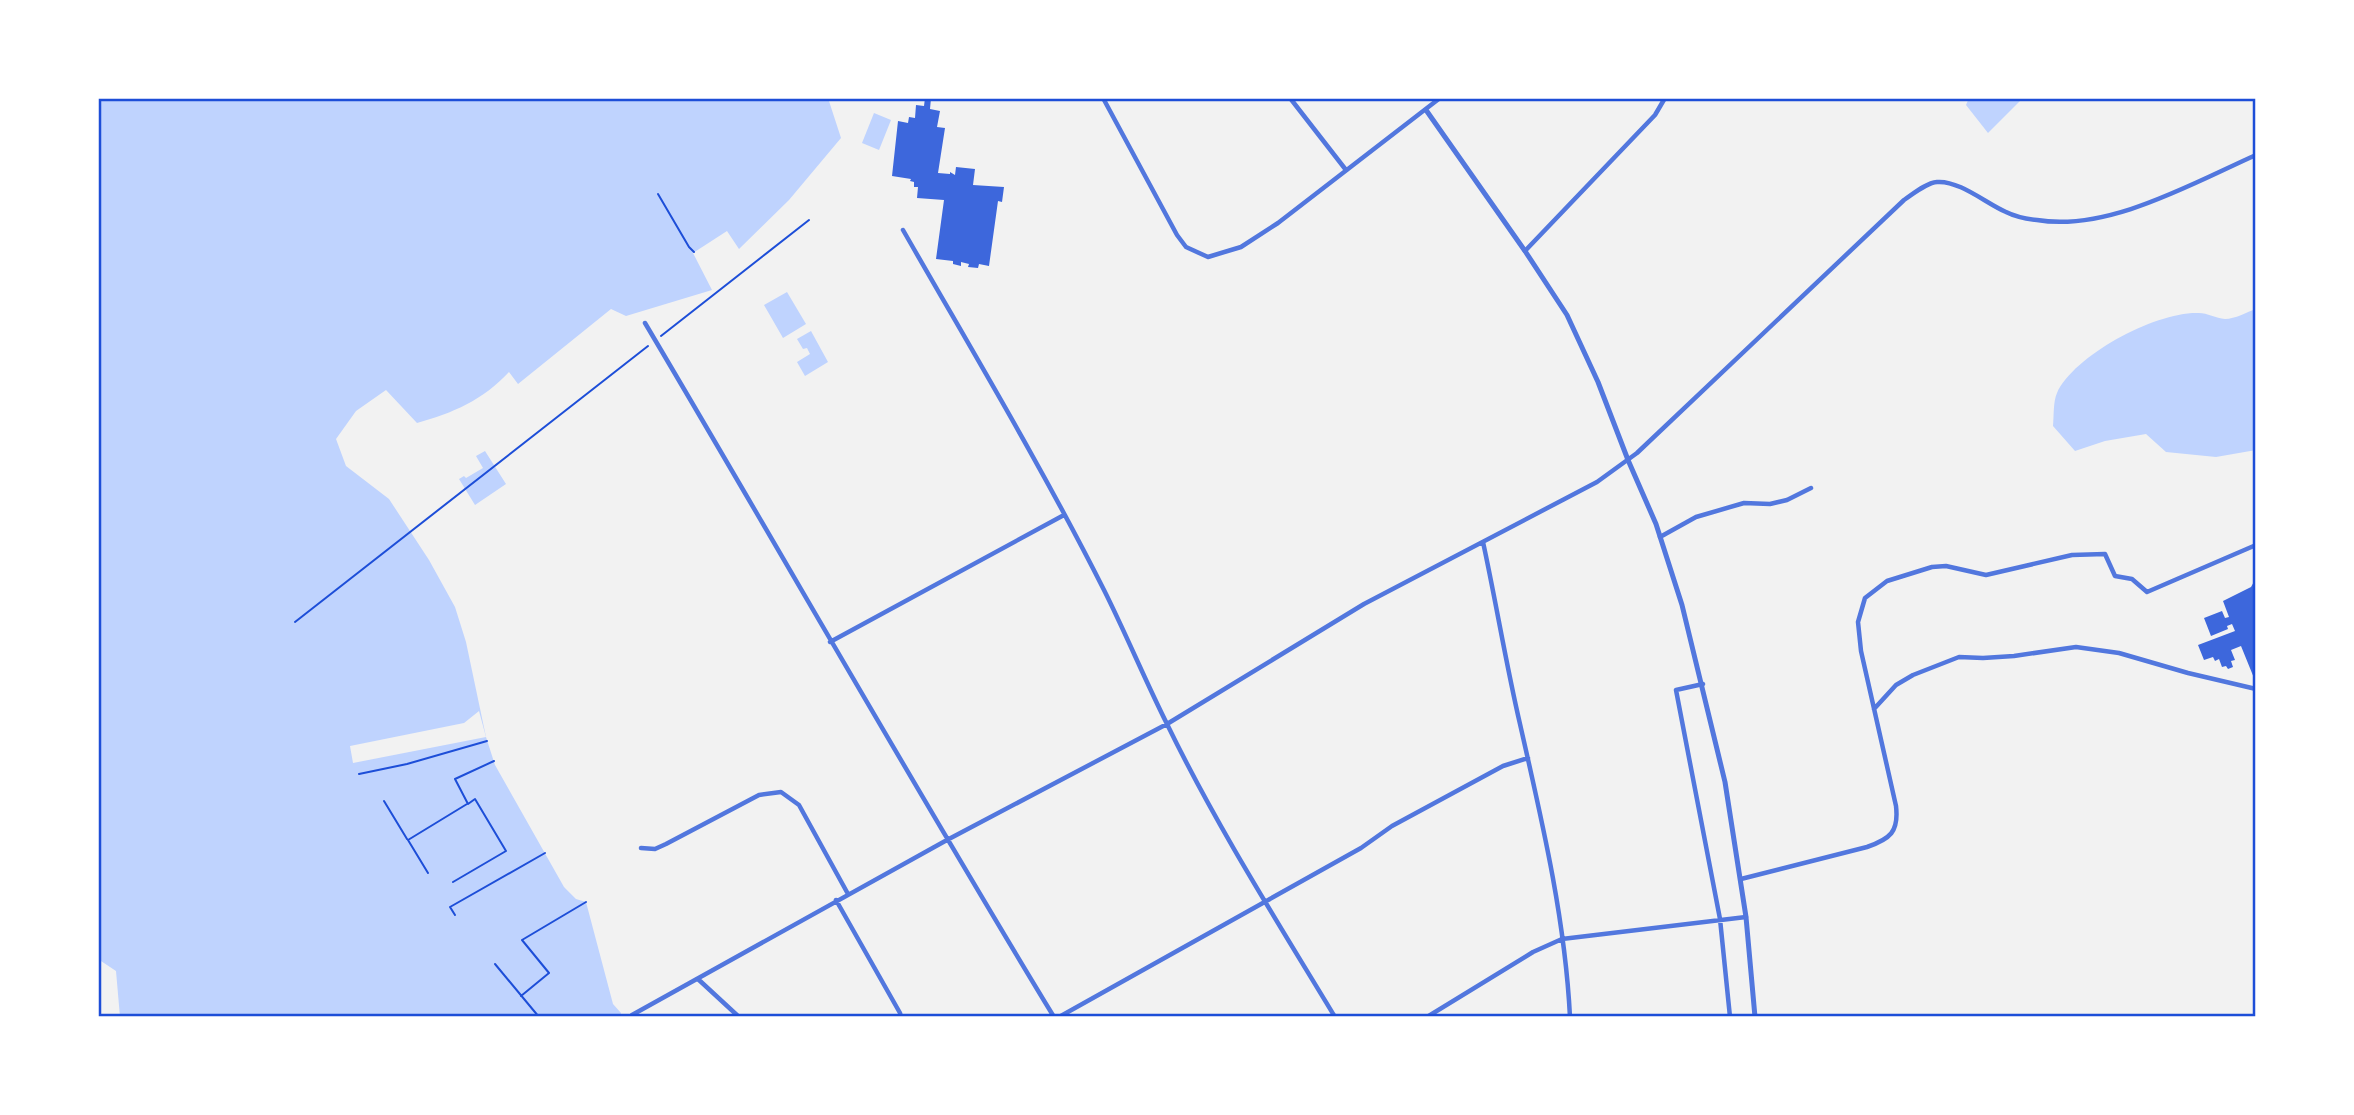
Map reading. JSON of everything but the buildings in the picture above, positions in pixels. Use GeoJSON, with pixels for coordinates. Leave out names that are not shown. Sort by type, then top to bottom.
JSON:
{"type":"FeatureCollection","features":[{"type":"Feature","properties":{"kind":"street"},"geometry":{"type":"LineString","coordinates":[[1103,98],[1177,235],[1186,247],[1208,257],[1241,247],[1278,223],[1440,98]]}},
{"type":"Feature","properties":{"kind":"street"},"geometry":{"type":"LineString","coordinates":[[1290,98],[1346,170]]}},
{"type":"Feature","properties":{"kind":"street"},"geometry":{"type":"LineString","coordinates":[[1525,251],[1655,116],[1665,98]]}},
{"type":"Feature","properties":{"kind":"street"},"geometry":{"type":"LineString","coordinates":[[1426,110],[1567,315],[1598,382],[1660,537],[1703,684],[1725,782],[1746,917],[1755,1017]]}},
{"type":"Feature","properties":{"kind":"street"},"geometry":{"type":"LineString","coordinates":[[632,1015],[836,900],[1167,724],[1364,604],[1597,482],[1628,460],[1904,200],[1929,186],[1938,182],[1952,185],[2007,213],[2023,218],[2076,222],[2137,208],[2256,155]]}},
{"type":"Feature","properties":{"kind":"street"},"geometry":{"type":"LineString","coordinates":[[903,230],[1064,515],[1104,590],[1167,724],[1265,902],[1335,1017]]}},
{"type":"Feature","properties":{"kind":"street"},"geometry":{"type":"LineString","coordinates":[[645,323],[947,840],[1057,1017],[1361,848],[1392,826],[1503,766],[1528,758]]}},
{"type":"Feature","properties":{"kind":"street"},"geometry":{"type":"LineString","coordinates":[[1660,537],[1696,517],[1744,503],[1770,504],[1787,500],[1811,488]]}},
{"type":"Feature","properties":{"kind":"street"},"geometry":{"type":"LineString","coordinates":[[830,642],[1064,515]]}},
{"type":"Feature","properties":{"kind":"street"},"geometry":{"type":"LineString","coordinates":[[1483,542],[1551,864],[1570,1017]]}},
{"type":"Feature","properties":{"kind":"street"},"geometry":{"type":"LineString","coordinates":[[1741,879],[1883,842],[1895,828],[1896,806],[1861,651],[1858,622],[1861,608],[1870,592],[1887,581],[1918,570],[1946,566],[1986,575],[2072,555],[2105,554],[2115,576],[2132,579],[2147,592],[2256,545]]}},
{"type":"Feature","properties":{"kind":"street"},"geometry":{"type":"LineString","coordinates":[[1874,710],[1896,685],[1913,675],[1959,657],[2004,656],[2076,647],[2119,653],[2256,689]]}},
{"type":"Feature","properties":{"kind":"street"},"geometry":{"type":"LineString","coordinates":[[1703,684],[1676,690],[1720,919],[1730,1017]]}},
{"type":"Feature","properties":{"kind":"street"},"geometry":{"type":"LineString","coordinates":[[641,848],[655,849],[759,795],[780,792],[799,805],[848,894]]}},
{"type":"Feature","properties":{"kind":"street"},"geometry":{"type":"LineString","coordinates":[[836,900],[901,1017]]}},
{"type":"Feature","properties":{"kind":"street"},"geometry":{"type":"LineString","coordinates":[[1427,1017],[1533,953],[1562,939],[1746,917]]}},
{"type":"Feature","properties":{"kind":"street"},"geometry":{"type":"LineString","coordinates":[[699,979],[739,1017]]}},
{"type":"Feature","properties":{"kind":"path"},"geometry":{"type":"LineString","coordinates":[[658,194],[694,252]]}},
{"type":"Feature","properties":{"kind":"path"},"geometry":{"type":"LineString","coordinates":[[295,622],[809,220]]}},
{"type":"Feature","properties":{"kind":"path"},"geometry":{"type":"LineString","coordinates":[[359,774],[407,764],[486,741]]}},
{"type":"Feature","properties":{"kind":"path"},"geometry":{"type":"LineString","coordinates":[[468,804],[455,779],[494,761]]}},
{"type":"Feature","properties":{"kind":"path"},"geometry":{"type":"LineString","coordinates":[[408,840],[475,799],[506,851],[453,882]]}},
{"type":"Feature","properties":{"kind":"path"},"geometry":{"type":"LineString","coordinates":[[384,801],[428,873]]}},
{"type":"Feature","properties":{"kind":"path"},"geometry":{"type":"LineString","coordinates":[[455,915],[450,907],[545,853]]}},
{"type":"Feature","properties":{"kind":"path"},"geometry":{"type":"LineString","coordinates":[[522,996],[549,973],[522,940],[586,902]]}},
{"type":"Feature","properties":{"kind":"path"},"geometry":{"type":"LineString","coordinates":[[495,964],[539,1017]]}},
{"type":"Feature","properties":{"kind":"water"},"geometry":{"type":"Polygon","coordinates":[[[98,98],[828,98],[841,138],[789,200],[739,249],[727,231],[693,253],[712,290],[626,316],[611,309],[518,384],[509,372],[478,398],[455,410],[417,423],[386,390],[356,411],[336,439],[346,466],[389,499],[429,560],[455,607],[495,765],[564,887],[576,899],[586,902],[613,1004],[621,1013],[620,1017],[120,1017],[116,971],[98,959],[98,98]]]}},
{"type":"Feature","properties":{"kind":"water"},"geometry":{"type":"Polygon","coordinates":[[[1969,98],[2023,98],[1988,133],[1966,105],[1969,98]]]}},
{"type":"Feature","properties":{"kind":"water"},"geometry":{"type":"Polygon","coordinates":[[[874,113],[891,120],[879,150],[862,143],[874,113]]]}},
{"type":"Feature","properties":{"kind":"water"},"geometry":{"type":"Polygon","coordinates":[[[787,292],[806,324],[783,338],[764,305],[787,292]]]}},
{"type":"Feature","properties":{"kind":"water"},"geometry":{"type":"Polygon","coordinates":[[[2256,309],[2256,450],[2216,457],[2166,452],[2146,434],[2105,441],[2075,451],[2053,426],[2057,393],[2080,364],[2098,350],[2161,319],[2202,313],[2225,319],[2256,309]]]}},
{"type":"Feature","properties":{"kind":"water"},"geometry":{"type":"Polygon","coordinates":[[[811,331],[828,362],[805,376],[797,362],[810,354],[797,339],[811,331]]]}},
{"type":"Feature","properties":{"kind":"water"},"geometry":{"type":"Polygon","coordinates":[[[485,451],[506,484],[475,505],[459,479],[483,468],[476,456],[485,451]]]}},
{"type":"Feature","properties":{"kind":"pier"},"geometry":{"type":"Polygon","coordinates":[[[479,711],[486,737],[353,763],[350,746],[464,723],[479,711]]]}}]}
